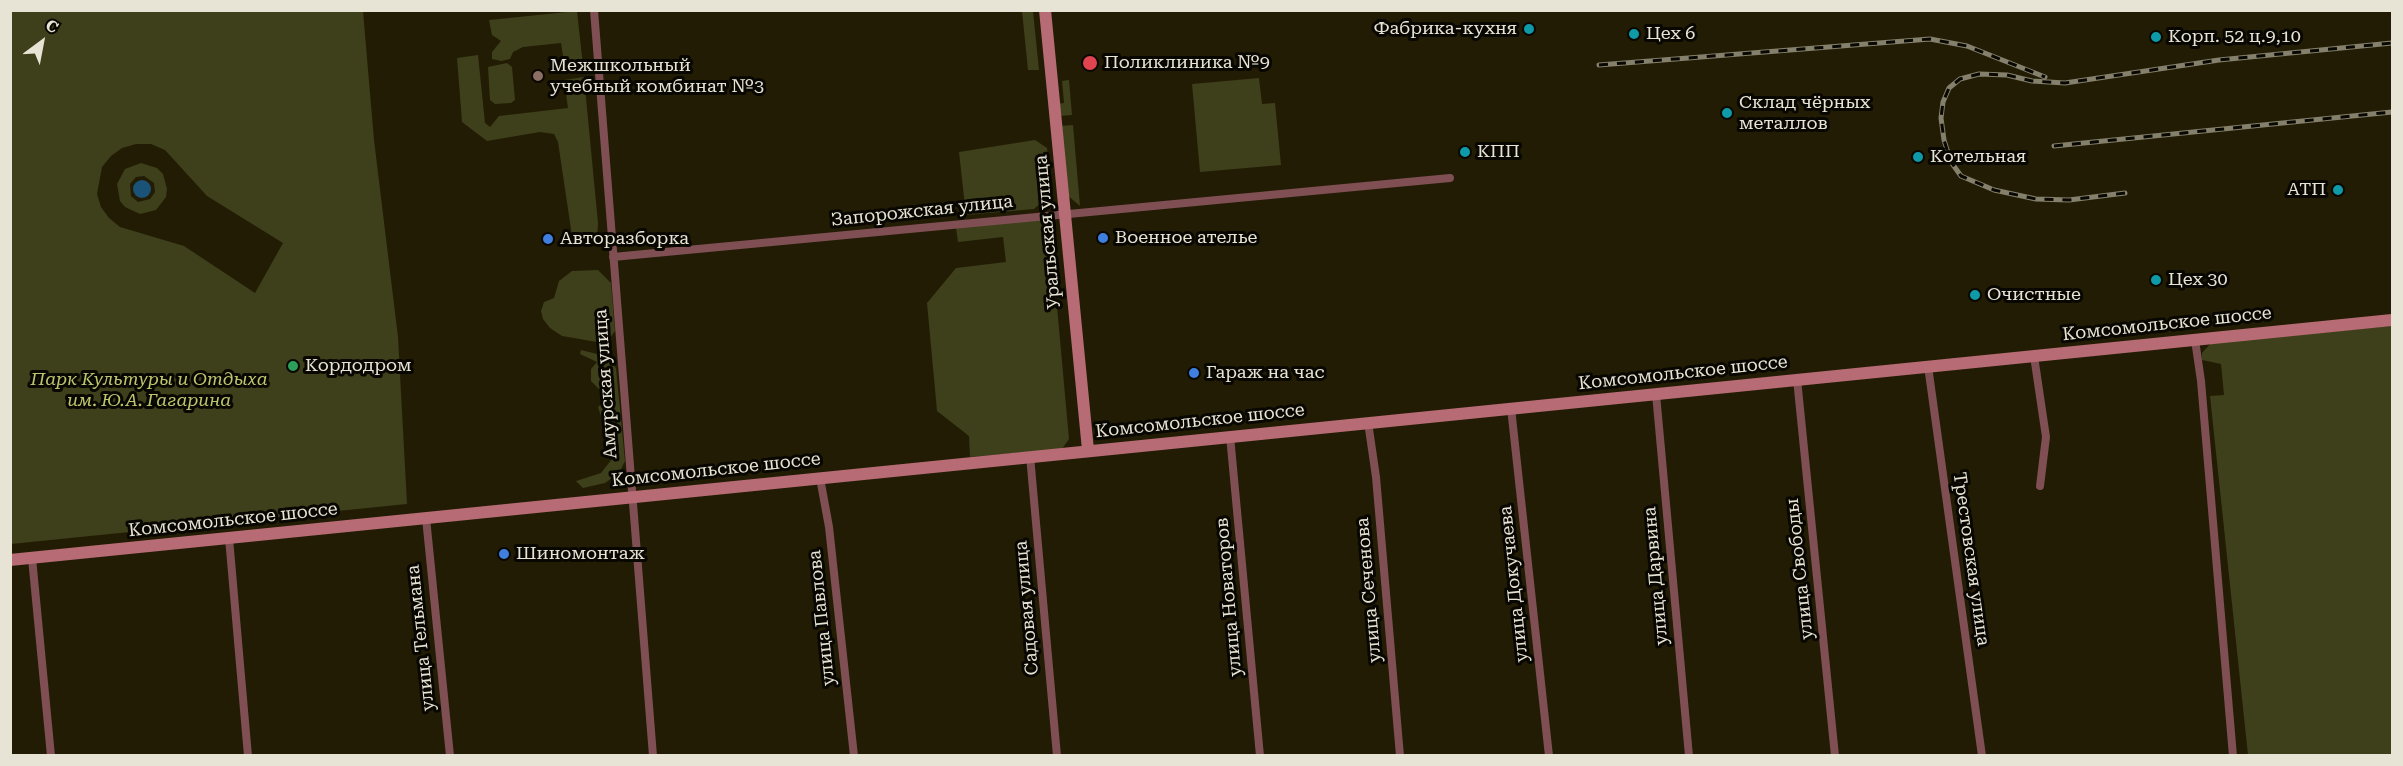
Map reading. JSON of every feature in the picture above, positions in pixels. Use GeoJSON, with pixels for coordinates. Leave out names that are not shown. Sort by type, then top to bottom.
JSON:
{"type":"FeatureCollection","features":[{"type":"Feature","properties":{"kind":"main road","name":"Уральская улица"},"geometry":{"type":"LineString","coordinates":[[1045,10],[1089,450]]}},
{"type":"Feature","properties":{"kind":"main road","name":"Комсомольское шоссе"},"geometry":{"type":"LineString","coordinates":[[10,560],[2392,320]]}},
{"type":"Feature","properties":{"kind":"street","name":"Амурская улица"},"geometry":{"type":"LineString","coordinates":[[594,10],[653,756]]}},
{"type":"Feature","properties":{"kind":"street","name":"Запорожская улица"},"geometry":{"type":"LineString","coordinates":[[613,257],[1450,178]]}},
{"type":"Feature","properties":{"kind":"street"},"geometry":{"type":"LineString","coordinates":[[2195,340],[2201,381],[2233,756]]}},
{"type":"Feature","properties":{"kind":"street"},"geometry":{"type":"LineString","coordinates":[[2034,356],[2046,436],[2040,486]]}},
{"type":"Feature","properties":{"kind":"street","name":"Трестовская улица"},"geometry":{"type":"LineString","coordinates":[[1928,366],[1982,756]]}},
{"type":"Feature","properties":{"kind":"street","name":"улица Свободы"},"geometry":{"type":"LineString","coordinates":[[1797,379],[1835,756]]}},
{"type":"Feature","properties":{"kind":"street","name":"улица Дарвина"},"geometry":{"type":"LineString","coordinates":[[1656,394],[1689,756]]}},
{"type":"Feature","properties":{"kind":"street","name":"улица Докучаева"},"geometry":{"type":"LineString","coordinates":[[1511,408],[1549,756]]}},
{"type":"Feature","properties":{"kind":"street","name":"улица Сеченова"},"geometry":{"type":"LineString","coordinates":[[1368,422],[1376,477],[1400,756]]}},
{"type":"Feature","properties":{"kind":"street","name":"улица Новаторов"},"geometry":{"type":"LineString","coordinates":[[1230,436],[1260,756]]}},
{"type":"Feature","properties":{"kind":"street","name":"Садовая улица"},"geometry":{"type":"LineString","coordinates":[[1030,456],[1057,756]]}},
{"type":"Feature","properties":{"kind":"street","name":"улица Павлова"},"geometry":{"type":"LineString","coordinates":[[820,478],[829,527],[854,756]]}},
{"type":"Feature","properties":{"kind":"street","name":"улица Тельмана"},"geometry":{"type":"LineString","coordinates":[[426,518],[450,756]]}},
{"type":"Feature","properties":{"kind":"street"},"geometry":{"type":"LineString","coordinates":[[229,538],[248,756]]}},
{"type":"Feature","properties":{"kind":"street"},"geometry":{"type":"LineString","coordinates":[[32,558],[51,756]]}},
{"type":"Feature","properties":{"kind":"green space","name":"Парк Культуры и Отдыха им. Ю.А. Гагарина"},"geometry":{"type":"Polygon","coordinates":[[[11,10],[363,11],[374,140],[398,337],[407,504],[11,544],[11,10]],[[136,144],[122,148],[102,167],[97,194],[101,207],[120,227],[184,246],[255,293],[283,243],[207,196],[165,150],[151,144],[136,144]]]}},
{"type":"Feature","properties":{"kind":"green space"},"geometry":{"type":"Polygon","coordinates":[[[577,11],[583,66],[565,68],[561,43],[523,47],[513,52],[510,59],[501,61],[492,59],[492,52],[501,41],[492,35],[489,20],[577,11]]]}},
{"type":"Feature","properties":{"kind":"green space"},"geometry":{"type":"Polygon","coordinates":[[[1022,11],[1033,11],[1039,70],[1028,70],[1022,11]]]}},
{"type":"Feature","properties":{"kind":"green space"},"geometry":{"type":"Polygon","coordinates":[[[478,55],[485,123],[490,127],[499,116],[568,108],[564,80],[584,77],[598,223],[597,240],[594,244],[579,245],[572,236],[558,142],[554,134],[540,132],[487,141],[462,122],[457,58],[478,55]]]}},
{"type":"Feature","properties":{"kind":"green space"},"geometry":{"type":"Polygon","coordinates":[[[507,63],[512,67],[515,100],[511,103],[495,104],[490,100],[488,67],[507,63]]]}},
{"type":"Feature","properties":{"kind":"green space"},"geometry":{"type":"Polygon","coordinates":[[[1259,78],[1262,104],[1275,103],[1281,165],[1200,172],[1192,84],[1259,78]]]}},
{"type":"Feature","properties":{"kind":"green space"},"geometry":{"type":"Polygon","coordinates":[[[1069,80],[1072,115],[1059,116],[1057,104],[1064,103],[1062,81],[1069,80]]]}},
{"type":"Feature","properties":{"kind":"green space"},"geometry":{"type":"Polygon","coordinates":[[[1073,125],[1080,206],[1066,194],[1060,126],[1073,125]]]}},
{"type":"Feature","properties":{"kind":"green space"},"geometry":{"type":"Polygon","coordinates":[[[1035,140],[1047,148],[1051,187],[1046,198],[1034,209],[966,215],[959,152],[1035,140]]]}},
{"type":"Feature","properties":{"kind":"green space"},"geometry":{"type":"Polygon","coordinates":[[[141,163],[157,168],[163,174],[167,189],[166,197],[156,210],[140,214],[125,207],[120,201],[117,184],[125,169],[141,163]],[[144,176],[136,177],[130,184],[131,196],[138,202],[150,199],[155,192],[154,183],[144,176]]]}},
{"type":"Feature","properties":{"kind":"green space"},"geometry":{"type":"Polygon","coordinates":[[[1049,218],[1069,439],[1062,449],[970,457],[969,436],[937,411],[927,303],[956,268],[1006,262],[1003,237],[958,242],[956,228],[1049,218]]]}},
{"type":"Feature","properties":{"kind":"green space"},"geometry":{"type":"Polygon","coordinates":[[[598,270],[611,283],[615,331],[610,338],[597,342],[562,336],[550,328],[543,319],[541,311],[544,302],[554,298],[559,281],[572,271],[598,270]]]}},
{"type":"Feature","properties":{"kind":"green space"},"geometry":{"type":"Polygon","coordinates":[[[2392,326],[2392,755],[2248,755],[2210,396],[2224,395],[2221,364],[2202,360],[2202,353],[2211,343],[2392,326]]]}},
{"type":"Feature","properties":{"kind":"green space"},"geometry":{"type":"Polygon","coordinates":[[[581,350],[605,356],[616,368],[625,461],[619,473],[605,483],[583,488],[576,481],[601,473],[612,459],[616,434],[609,419],[601,416],[598,407],[607,399],[606,389],[599,389],[591,381],[591,369],[597,362],[580,354],[581,350]]]}},
{"type":"Feature","properties":{"kind":"water"},"geometry":{"type":"Polygon","coordinates":[[[138,180],[146,180],[151,185],[149,196],[138,198],[133,193],[133,185],[138,180]]]}},
{"type":"Feature","properties":{"kind":"railway"},"geometry":{"type":"LineString","coordinates":[[1599,65],[1930,39],[1967,46],[2045,77]]}},
{"type":"Feature","properties":{"kind":"railway"},"geometry":{"type":"LineString","coordinates":[[2125,193],[2069,200],[2036,199],[1994,190],[1961,176],[1951,162],[1944,140],[1941,118],[1943,102],[1949,88],[1960,79],[1979,74],[2007,75],[2032,81],[2065,83],[2219,60],[2392,43]]}},
{"type":"Feature","properties":{"kind":"railway"},"geometry":{"type":"LineString","coordinates":[[2054,146],[2392,112]]}},
{"type":"Feature","properties":{"kind":"place","name":"Фабрика-кухня"},"geometry":{"type":"Point","coordinates":[1529,29]}},
{"type":"Feature","properties":{"kind":"place","name":"Цех 6"},"geometry":{"type":"Point","coordinates":[1634,34]}},
{"type":"Feature","properties":{"kind":"place","name":"Корп. 52 ц.9,10"},"geometry":{"type":"Point","coordinates":[2156,37]}},
{"type":"Feature","properties":{"kind":"place","name":"Поликлиника №9"},"geometry":{"type":"Point","coordinates":[1090,63]}},
{"type":"Feature","properties":{"kind":"place","name":"Межшкольный учебный комбинат №3"},"geometry":{"type":"Point","coordinates":[538,76]}},
{"type":"Feature","properties":{"kind":"place","name":"Склад чёрных металлов"},"geometry":{"type":"Point","coordinates":[1727,113]}},
{"type":"Feature","properties":{"kind":"place","name":"КПП"},"geometry":{"type":"Point","coordinates":[1465,152]}},
{"type":"Feature","properties":{"kind":"place","name":"Котельная"},"geometry":{"type":"Point","coordinates":[1918,157]}},
{"type":"Feature","properties":{"kind":"place","name":"АТП"},"geometry":{"type":"Point","coordinates":[2338,190]}},
{"type":"Feature","properties":{"kind":"place","name":"Военное ателье"},"geometry":{"type":"Point","coordinates":[1103,238]}},
{"type":"Feature","properties":{"kind":"place","name":"Авторазборка"},"geometry":{"type":"Point","coordinates":[548,239]}},
{"type":"Feature","properties":{"kind":"place","name":"Цех 30"},"geometry":{"type":"Point","coordinates":[2156,280]}},
{"type":"Feature","properties":{"kind":"place","name":"Очистные"},"geometry":{"type":"Point","coordinates":[1975,295]}},
{"type":"Feature","properties":{"kind":"place","name":"Кордодром"},"geometry":{"type":"Point","coordinates":[293,366]}},
{"type":"Feature","properties":{"kind":"place","name":"Гараж на час"},"geometry":{"type":"Point","coordinates":[1194,373]}},
{"type":"Feature","properties":{"kind":"place","name":"Шиномонтаж"},"geometry":{"type":"Point","coordinates":[504,554]}}]}
